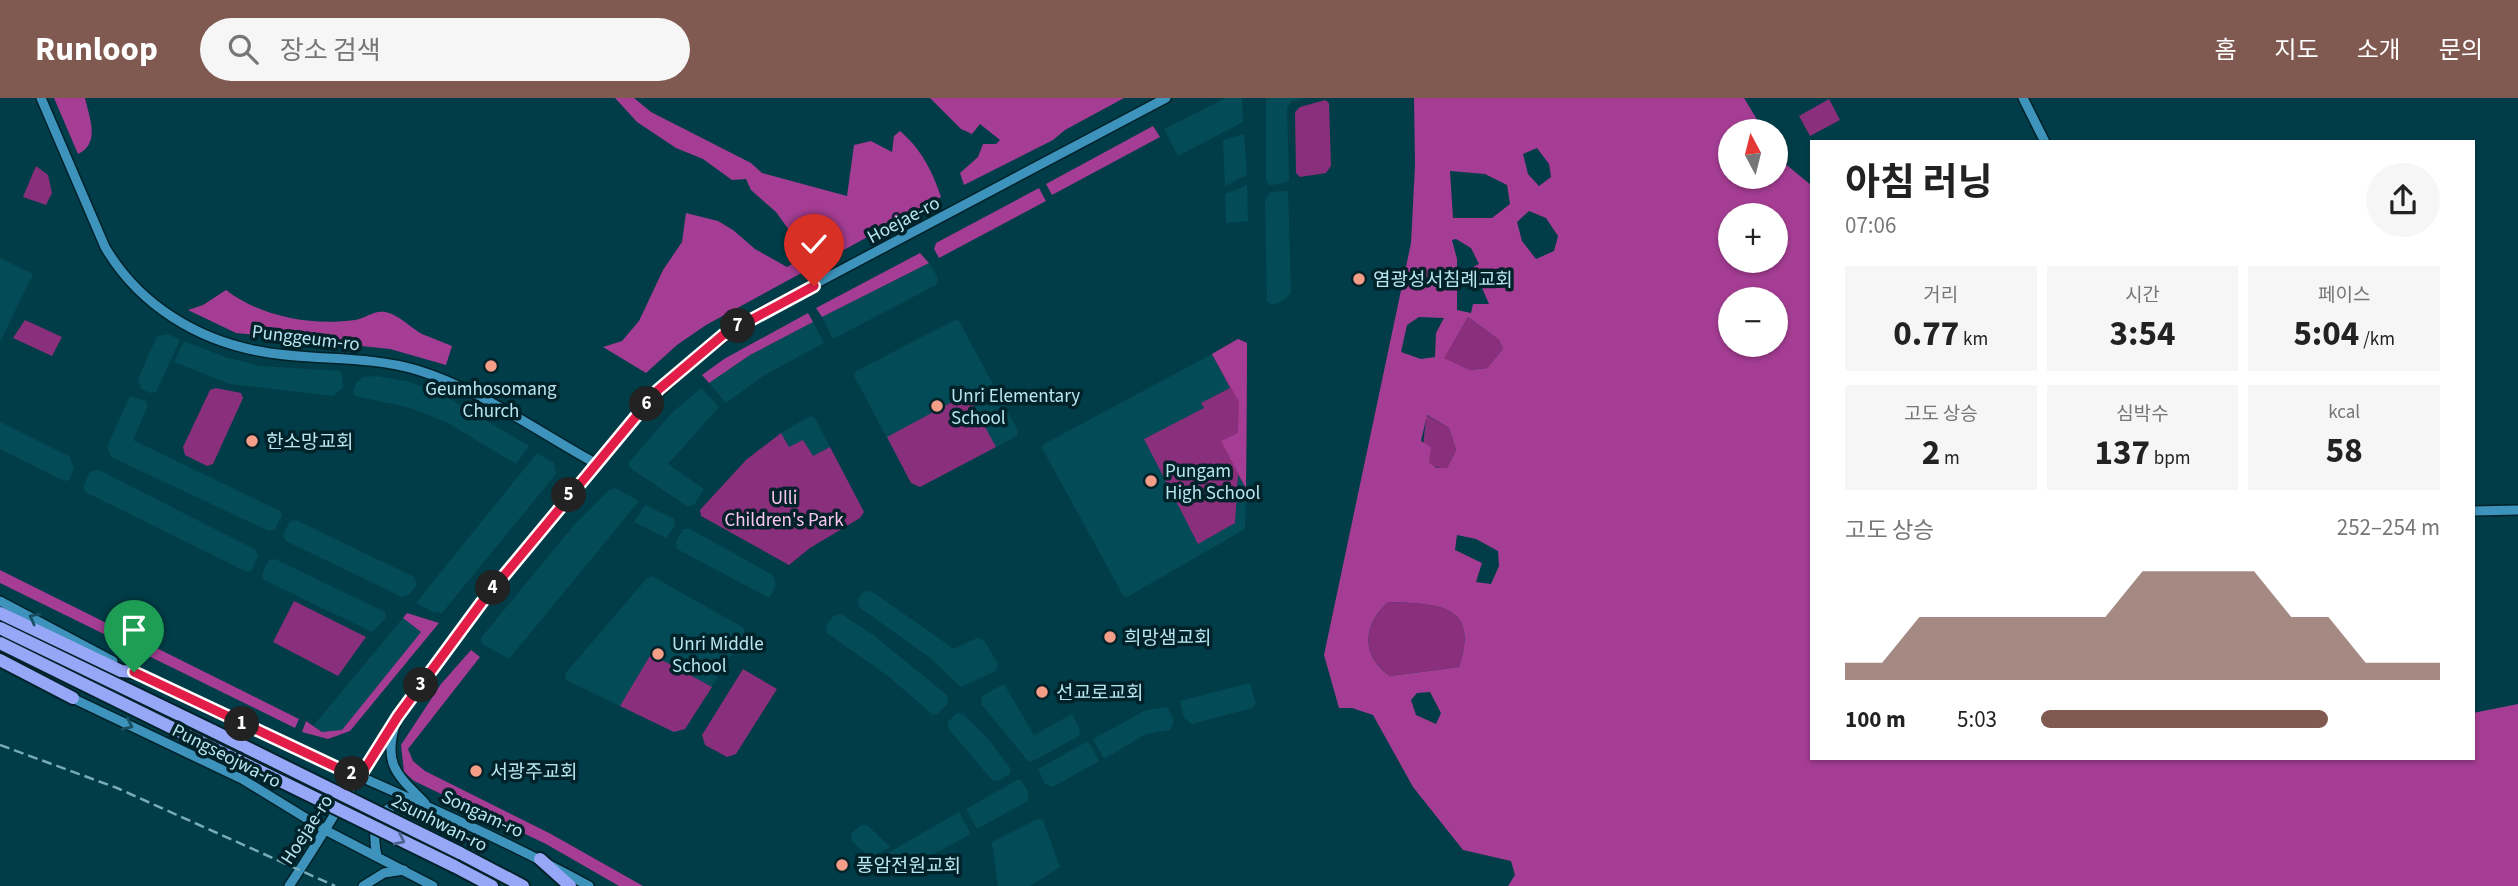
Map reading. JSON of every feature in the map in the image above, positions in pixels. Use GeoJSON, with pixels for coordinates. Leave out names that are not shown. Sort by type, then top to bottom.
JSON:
{"type":"FeatureCollection","features":[{"type":"Feature","properties":{"kind":"highway"},"geometry":{"type":"LineString","coordinates":[[0,613],[111,666],[134,672]]}},
{"type":"Feature","properties":{"kind":"highway","name":"2sunhwan-ro"},"geometry":{"type":"LineString","coordinates":[[0,628],[523,886]]}},
{"type":"Feature","properties":{"kind":"highway","name":"2sunhwan-ro"},"geometry":{"type":"LineString","coordinates":[[0,643],[492,886]]}},
{"type":"Feature","properties":{"kind":"highway"},"geometry":{"type":"LineString","coordinates":[[0,662],[73,698]]}},
{"type":"Feature","properties":{"kind":"highway"},"geometry":{"type":"LineString","coordinates":[[540,859],[570,886]]}},
{"type":"Feature","properties":{"kind":"street","name":"Punggeum-ro"},"geometry":{"type":"LineString","coordinates":[[41,98],[105,247],[115,263],[160,311],[225,342],[264,352],[415,369],[457,385],[595,463]]}},
{"type":"Feature","properties":{"kind":"street","name":"Hoejae-ro"},"geometry":{"type":"LineString","coordinates":[[289,886],[327,831],[398,716],[490,592],[658,390],[723,335],[1166,98]]}},
{"type":"Feature","properties":{"kind":"street"},"geometry":{"type":"LineString","coordinates":[[2022,98],[2044,140]]}},
{"type":"Feature","properties":{"kind":"street"},"geometry":{"type":"LineString","coordinates":[[2475,511],[2518,510]]}},
{"type":"Feature","properties":{"kind":"street","name":"Songam-ro"},"geometry":{"type":"LineString","coordinates":[[0,601],[134,672],[359,778],[409,798],[540,859],[589,886]]}},
{"type":"Feature","properties":{"kind":"street","name":"Pungseojwa-ro"},"geometry":{"type":"LineString","coordinates":[[73,698],[242,779],[327,831],[433,886]]}},
{"type":"Feature","properties":{"kind":"street"},"geometry":{"type":"LineString","coordinates":[[398,716],[389,745],[392,764],[398,776],[428,807]]}},
{"type":"Feature","properties":{"kind":"street"},"geometry":{"type":"LineString","coordinates":[[377,856],[373,833],[378,819],[391,805],[409,798]]}},
{"type":"Feature","properties":{"kind":"street"},"geometry":{"type":"LineString","coordinates":[[363,886],[384,873],[404,870]]}},
{"type":"Feature","properties":{"kind":"shaded area"},"geometry":{"type":"Polygon","coordinates":[[[54,98],[85,98],[92,129],[89,143],[78,154],[54,98]]]}},
{"type":"Feature","properties":{"kind":"shaded area"},"geometry":{"type":"Polygon","coordinates":[[[615,98],[634,98],[651,112],[751,163],[762,173],[847,196],[854,145],[871,141],[892,152],[894,136],[900,131],[925,161],[941,197],[706,325],[677,345],[646,373],[603,347],[622,341],[639,321],[663,270],[682,242],[686,213],[718,221],[755,249],[787,267],[807,255],[776,212],[751,190],[746,179],[732,180],[703,159],[676,148],[637,122],[615,98]]]}},
{"type":"Feature","properties":{"kind":"shaded area"},"geometry":{"type":"Polygon","coordinates":[[[930,98],[1124,98],[1065,130],[1053,140],[964,185],[960,173],[978,157],[983,144],[996,144],[1000,140],[980,124],[972,134],[961,129],[930,98]]]}},
{"type":"Feature","properties":{"kind":"shaded area"},"geometry":{"type":"Polygon","coordinates":[[[1226,98],[1242,98],[1243,122],[1178,156],[1164,129],[1226,98]]]}},
{"type":"Feature","properties":{"kind":"shaded area"},"geometry":{"type":"Polygon","coordinates":[[[1266,98],[1305,98],[1292,101],[1287,107],[1289,180],[1286,183],[1269,185],[1266,181],[1266,98]]]}},
{"type":"Feature","properties":{"kind":"shaded area"},"geometry":{"type":"Polygon","coordinates":[[[1414,98],[1744,98],[1757,119],[1718,119],[1718,189],[1788,189],[1788,166],[1810,184],[1810,760],[2475,760],[2475,713],[2518,704],[2518,886],[1508,886],[1515,875],[1511,861],[1463,850],[1413,787],[1373,715],[1352,708],[1339,708],[1324,655],[1411,243],[1415,165],[1414,98]],[[1537,148],[1523,154],[1528,174],[1539,186],[1551,177],[1549,164],[1537,148]],[[1450,171],[1453,218],[1492,218],[1510,204],[1507,185],[1485,174],[1450,171]],[[1529,211],[1517,222],[1522,241],[1536,259],[1554,251],[1558,236],[1546,218],[1529,211]],[[1456,239],[1452,240],[1457,259],[1457,310],[1471,313],[1473,304],[1489,304],[1473,267],[1479,264],[1471,248],[1456,239]],[[1419,317],[1407,325],[1401,352],[1421,359],[1435,357],[1436,333],[1444,318],[1419,317]],[[1468,317],[1444,358],[1470,370],[1487,368],[1503,349],[1499,340],[1468,317]],[[1427,415],[1421,441],[1431,447],[1429,463],[1437,468],[1447,468],[1456,450],[1449,428],[1427,415]],[[1457,535],[1455,550],[1482,563],[1476,582],[1491,584],[1499,566],[1498,551],[1476,539],[1457,535]],[[1388,602],[1374,620],[1368,640],[1374,659],[1390,676],[1459,667],[1464,631],[1459,619],[1450,612],[1424,604],[1388,602]],[[1430,692],[1417,693],[1411,700],[1416,715],[1436,724],[1441,713],[1430,692]]]}},
{"type":"Feature","properties":{"kind":"shaded area"},"geometry":{"type":"Polygon","coordinates":[[[1153,126],[1160,137],[1052,195],[1046,184],[1153,126]]]}},
{"type":"Feature","properties":{"kind":"shaded area"},"geometry":{"type":"Polygon","coordinates":[[[1244,134],[1247,175],[1225,186],[1223,140],[1244,134]]]}},
{"type":"Feature","properties":{"kind":"shaded area"},"geometry":{"type":"Polygon","coordinates":[[[1247,185],[1248,221],[1226,223],[1225,194],[1247,185]]]}},
{"type":"Feature","properties":{"kind":"shaded area"},"geometry":{"type":"Polygon","coordinates":[[[1039,188],[1046,201],[939,258],[934,249],[936,243],[1039,188]]]}},
{"type":"Feature","properties":{"kind":"shaded area"},"geometry":{"type":"Polygon","coordinates":[[[1288,191],[1291,292],[1286,299],[1273,305],[1267,302],[1265,200],[1270,192],[1288,191]]]}},
{"type":"Feature","properties":{"kind":"shaded area"},"geometry":{"type":"Polygon","coordinates":[[[920,253],[929,263],[822,317],[816,308],[920,253]]]}},
{"type":"Feature","properties":{"kind":"shaded area"},"geometry":{"type":"Polygon","coordinates":[[[0,258],[33,274],[0,342],[0,258]]]}},
{"type":"Feature","properties":{"kind":"shaded area"},"geometry":{"type":"Polygon","coordinates":[[[929,263],[938,278],[936,285],[833,339],[822,317],[929,263]]]}},
{"type":"Feature","properties":{"kind":"shaded area"},"geometry":{"type":"Polygon","coordinates":[[[226,290],[255,307],[305,320],[339,322],[355,320],[377,312],[390,313],[422,334],[452,346],[446,365],[390,349],[236,333],[188,310],[203,305],[226,290]]]}},
{"type":"Feature","properties":{"kind":"shaded area"},"geometry":{"type":"Polygon","coordinates":[[[808,313],[813,322],[750,355],[709,383],[702,375],[724,359],[808,313]]]}},
{"type":"Feature","properties":{"kind":"shaded area","name":"Unri Elementary School"},"geometry":{"type":"Polygon","coordinates":[[[955,320],[959,321],[1018,431],[1017,436],[920,487],[911,483],[854,376],[856,371],[955,320]]]}},
{"type":"Feature","properties":{"kind":"shaded area"},"geometry":{"type":"Polygon","coordinates":[[[813,322],[824,343],[763,376],[726,403],[709,383],[750,355],[813,322]]]}},
{"type":"Feature","properties":{"kind":"shaded area"},"geometry":{"type":"Polygon","coordinates":[[[168,334],[180,340],[156,392],[150,393],[141,389],[138,379],[157,336],[168,334]]]}},
{"type":"Feature","properties":{"kind":"shaded area"},"geometry":{"type":"Polygon","coordinates":[[[1238,339],[1247,343],[1246,488],[1221,441],[1238,433],[1239,402],[1212,354],[1238,339]]]}},
{"type":"Feature","properties":{"kind":"shaded area"},"geometry":{"type":"Polygon","coordinates":[[[184,341],[225,357],[260,366],[341,371],[343,388],[333,396],[230,384],[174,362],[184,341]]]}},
{"type":"Feature","properties":{"kind":"shaded area","name":"Pungam High School"},"geometry":{"type":"Polygon","coordinates":[[[1212,354],[1230,388],[1202,403],[1246,488],[1245,529],[1127,597],[1123,595],[1042,448],[1044,444],[1212,354]]]}},
{"type":"Feature","properties":{"kind":"shaded area"},"geometry":{"type":"Polygon","coordinates":[[[376,376],[411,382],[448,398],[529,446],[516,464],[448,423],[411,408],[355,396],[353,390],[357,382],[364,377],[376,376]]]}},
{"type":"Feature","properties":{"kind":"shaded area"},"geometry":{"type":"Polygon","coordinates":[[[701,388],[719,407],[668,464],[704,489],[694,505],[687,506],[629,467],[629,462],[673,412],[701,388]]]}},
{"type":"Feature","properties":{"kind":"shaded area"},"geometry":{"type":"Polygon","coordinates":[[[130,396],[146,401],[148,406],[133,440],[280,511],[282,515],[275,529],[269,531],[111,457],[107,447],[130,396]]]}},
{"type":"Feature","properties":{"kind":"shaded area"},"geometry":{"type":"Polygon","coordinates":[[[810,416],[814,417],[830,447],[799,464],[781,433],[810,416]]]}},
{"type":"Feature","properties":{"kind":"shaded area"},"geometry":{"type":"Polygon","coordinates":[[[0,422],[70,457],[74,469],[69,480],[64,481],[0,449],[0,422]]]}},
{"type":"Feature","properties":{"kind":"shaded area"},"geometry":{"type":"Polygon","coordinates":[[[537,453],[554,463],[556,474],[442,613],[433,612],[416,603],[537,453]]]}},
{"type":"Feature","properties":{"kind":"shaded area"},"geometry":{"type":"Polygon","coordinates":[[[99,470],[256,550],[258,556],[251,571],[247,572],[85,492],[84,485],[90,472],[99,470]]]}},
{"type":"Feature","properties":{"kind":"shaded area"},"geometry":{"type":"Polygon","coordinates":[[[615,488],[639,501],[509,659],[482,644],[481,638],[574,525],[609,490],[615,488]]]}},
{"type":"Feature","properties":{"kind":"shaded area"},"geometry":{"type":"Polygon","coordinates":[[[645,505],[674,519],[675,525],[666,538],[634,522],[645,505]]]}},
{"type":"Feature","properties":{"kind":"shaded area"},"geometry":{"type":"Polygon","coordinates":[[[296,520],[414,577],[417,584],[409,595],[402,597],[286,541],[283,535],[290,521],[296,520]]]}},
{"type":"Feature","properties":{"kind":"shaded area"},"geometry":{"type":"Polygon","coordinates":[[[683,529],[690,529],[773,575],[776,585],[769,598],[677,549],[676,542],[683,529]]]}},
{"type":"Feature","properties":{"kind":"shaded area"},"geometry":{"type":"Polygon","coordinates":[[[275,559],[385,612],[386,618],[372,632],[264,580],[262,575],[268,561],[275,559]]]}},
{"type":"Feature","properties":{"kind":"shaded area"},"geometry":{"type":"Polygon","coordinates":[[[0,570],[299,719],[295,728],[0,583],[0,570]]]}},
{"type":"Feature","properties":{"kind":"shaded area","name":"Unri Middle School"},"geometry":{"type":"Polygon","coordinates":[[[652,576],[744,628],[745,634],[685,729],[674,732],[566,680],[565,674],[647,578],[652,576]]]}},
{"type":"Feature","properties":{"kind":"shaded area"},"geometry":{"type":"Polygon","coordinates":[[[871,591],[954,649],[977,638],[984,640],[998,664],[996,671],[961,687],[929,657],[859,607],[858,599],[863,592],[871,591]]]}},
{"type":"Feature","properties":{"kind":"shaded area"},"geometry":{"type":"Polygon","coordinates":[[[407,613],[439,623],[350,731],[328,739],[302,732],[306,721],[322,732],[342,730],[421,632],[403,618],[407,613]]]}},
{"type":"Feature","properties":{"kind":"shaded area"},"geometry":{"type":"Polygon","coordinates":[[[841,614],[872,634],[947,695],[948,703],[938,714],[933,715],[888,676],[827,633],[826,627],[833,616],[841,614]]]}},
{"type":"Feature","properties":{"kind":"shaded area"},"geometry":{"type":"Polygon","coordinates":[[[403,618],[421,632],[342,731],[322,732],[314,725],[403,618]]]}},
{"type":"Feature","properties":{"kind":"shaded area"},"geometry":{"type":"Polygon","coordinates":[[[471,650],[480,657],[408,749],[413,761],[425,771],[551,834],[643,886],[619,886],[546,844],[414,781],[404,772],[401,745],[441,684],[471,650]]]}},
{"type":"Feature","properties":{"kind":"shaded area"},"geometry":{"type":"Polygon","coordinates":[[[1250,683],[1256,703],[1252,708],[1192,724],[1184,718],[1180,701],[1250,683]]]}},
{"type":"Feature","properties":{"kind":"shaded area"},"geometry":{"type":"Polygon","coordinates":[[[1004,684],[1034,735],[1072,714],[1080,730],[1079,736],[1033,761],[1028,761],[981,704],[982,696],[1004,684]]]}},
{"type":"Feature","properties":{"kind":"shaded area"},"geometry":{"type":"Polygon","coordinates":[[[1167,707],[1174,720],[1170,730],[1146,734],[1104,759],[1093,739],[1146,710],[1167,707]]]}},
{"type":"Feature","properties":{"kind":"shaded area"},"geometry":{"type":"Polygon","coordinates":[[[957,713],[963,714],[989,740],[1010,768],[1010,774],[998,781],[992,780],[948,728],[948,722],[957,713]]]}},
{"type":"Feature","properties":{"kind":"shaded area"},"geometry":{"type":"Polygon","coordinates":[[[1088,741],[1099,761],[1053,787],[1045,784],[1038,769],[1088,741]]]}},
{"type":"Feature","properties":{"kind":"shaded area"},"geometry":{"type":"Polygon","coordinates":[[[1021,780],[1028,792],[1028,801],[977,829],[966,809],[1021,780]]]}},
{"type":"Feature","properties":{"kind":"shaded area"},"geometry":{"type":"Polygon","coordinates":[[[959,812],[971,834],[896,874],[885,873],[874,861],[959,812]]]}},
{"type":"Feature","properties":{"kind":"shaded area"},"geometry":{"type":"Polygon","coordinates":[[[1038,819],[1043,820],[1060,867],[1030,886],[998,886],[992,842],[1038,819]]]}},
{"type":"Feature","properties":{"kind":"shaded area"},"geometry":{"type":"Polygon","coordinates":[[[861,825],[867,825],[890,847],[871,858],[852,841],[851,834],[861,825]]]}},
{"type":"Feature","properties":{"kind":"green space"},"geometry":{"type":"Polygon","coordinates":[[[1829,99],[1840,120],[1810,136],[1799,116],[1829,99]]]}},
{"type":"Feature","properties":{"kind":"green space"},"geometry":{"type":"Polygon","coordinates":[[[1325,100],[1329,103],[1331,166],[1326,173],[1300,177],[1296,173],[1295,112],[1300,107],[1325,100]]]}},
{"type":"Feature","properties":{"kind":"green space"},"geometry":{"type":"Polygon","coordinates":[[[36,166],[48,175],[52,193],[46,205],[23,197],[36,166]]]}},
{"type":"Feature","properties":{"kind":"green space"},"geometry":{"type":"Polygon","coordinates":[[[1468,317],[1499,340],[1503,349],[1487,368],[1470,370],[1443,358],[1468,317]]]}},
{"type":"Feature","properties":{"kind":"green space"},"geometry":{"type":"Polygon","coordinates":[[[25,320],[62,337],[52,356],[13,338],[25,320]]]}},
{"type":"Feature","properties":{"kind":"green space"},"geometry":{"type":"Polygon","coordinates":[[[1238,339],[1247,343],[1246,488],[1238,475],[1235,523],[1198,544],[1144,439],[1204,408],[1201,403],[1230,388],[1212,354],[1238,339]]]}},
{"type":"Feature","properties":{"kind":"green space"},"geometry":{"type":"Polygon","coordinates":[[[216,388],[241,393],[243,398],[213,464],[207,466],[185,455],[183,447],[210,390],[216,388]]]}},
{"type":"Feature","properties":{"kind":"green space"},"geometry":{"type":"Polygon","coordinates":[[[967,394],[996,447],[920,487],[911,483],[887,437],[967,394]]]}},
{"type":"Feature","properties":{"kind":"green space"},"geometry":{"type":"Polygon","coordinates":[[[1426,415],[1449,428],[1456,450],[1447,468],[1436,467],[1425,457],[1426,415]]]}},
{"type":"Feature","properties":{"kind":"green space","name":"Ulli Children's Park"},"geometry":{"type":"Polygon","coordinates":[[[781,433],[789,447],[803,440],[813,456],[830,447],[864,512],[860,518],[810,548],[789,565],[701,516],[700,510],[746,460],[781,433]]]}},
{"type":"Feature","properties":{"kind":"green space"},"geometry":{"type":"Polygon","coordinates":[[[294,601],[366,637],[338,676],[273,642],[294,601]]]}},
{"type":"Feature","properties":{"kind":"green space"},"geometry":{"type":"Polygon","coordinates":[[[1388,602],[1438,607],[1459,619],[1464,631],[1464,646],[1459,667],[1390,676],[1380,667],[1374,659],[1368,640],[1374,621],[1388,602]]]}},
{"type":"Feature","properties":{"kind":"green space"},"geometry":{"type":"Polygon","coordinates":[[[651,654],[712,687],[685,729],[674,732],[620,706],[651,654]]]}},
{"type":"Feature","properties":{"kind":"green space"},"geometry":{"type":"Polygon","coordinates":[[[743,669],[777,689],[736,754],[727,757],[705,745],[702,735],[743,669]]]}},
{"type":"Feature","properties":{"kind":"railway"},"geometry":{"type":"LineString","coordinates":[[0,745],[117,788],[335,886]]}},
{"type":"Feature","properties":{"kind":"place","name":"염광성서침례교회"},"geometry":{"type":"Point","coordinates":[1359,279]}},
{"type":"Feature","properties":{"kind":"place","name":"Geumhosomang Church"},"geometry":{"type":"Point","coordinates":[491,366]}},
{"type":"Feature","properties":{"kind":"place","name":"Unri Elementary School"},"geometry":{"type":"Point","coordinates":[937,406]}},
{"type":"Feature","properties":{"kind":"place","name":"한소망교회"},"geometry":{"type":"Point","coordinates":[252,441]}},
{"type":"Feature","properties":{"kind":"place","name":"Pungam High School"},"geometry":{"type":"Point","coordinates":[1151,481]}},
{"type":"Feature","properties":{"kind":"place","name":"희망샘교회"},"geometry":{"type":"Point","coordinates":[1110,637]}},
{"type":"Feature","properties":{"kind":"place","name":"Unri Middle School"},"geometry":{"type":"Point","coordinates":[658,654]}},
{"type":"Feature","properties":{"kind":"place","name":"선교로교회"},"geometry":{"type":"Point","coordinates":[1042,692]}},
{"type":"Feature","properties":{"kind":"place","name":"서광주교회"},"geometry":{"type":"Point","coordinates":[476,771]}},
{"type":"Feature","properties":{"kind":"place","name":"풍암전원교회"},"geometry":{"type":"Point","coordinates":[842,865]}},
{"type":"Feature","properties":{"kind":"route"},"geometry":{"type":"LineString","coordinates":[[134,672],[359,778],[398,716],[482,602],[658,390],[723,335],[814,286]]}}]}
